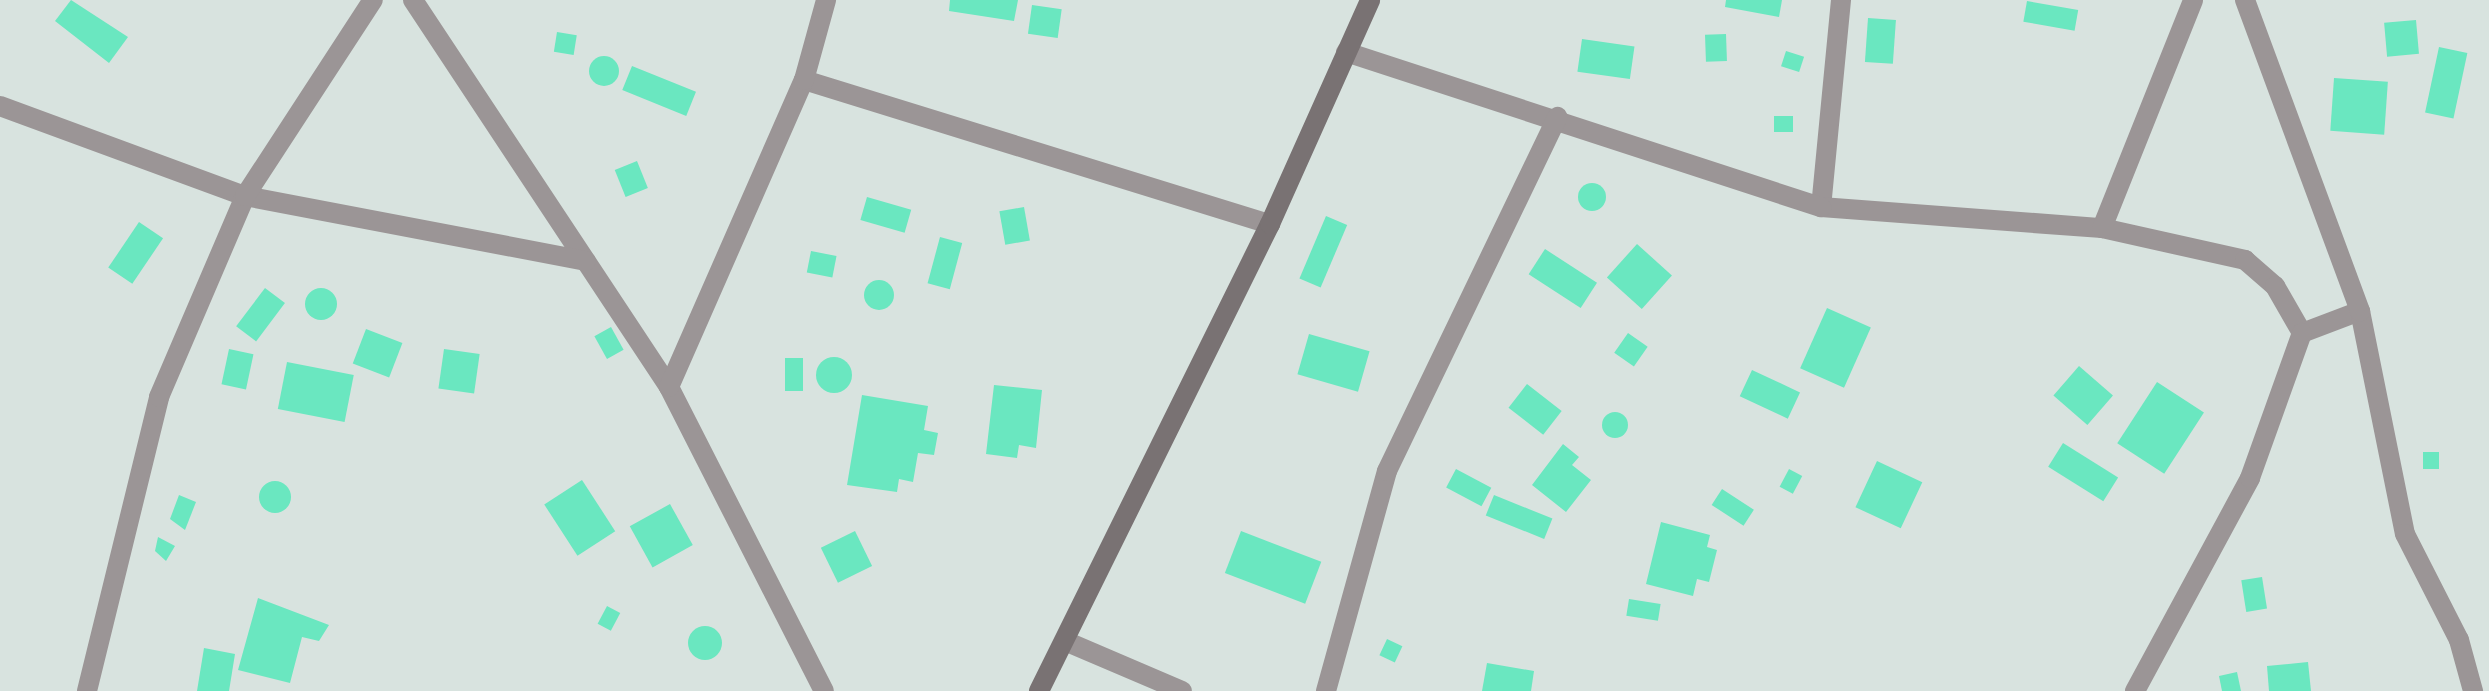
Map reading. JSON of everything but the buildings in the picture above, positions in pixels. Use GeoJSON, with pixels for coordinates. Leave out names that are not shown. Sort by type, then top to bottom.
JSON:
{"type":"FeatureCollection","features":[{"type":"Feature","properties":{"kind":"street"},"geometry":{"type":"LineString","coordinates":[[87,691],[140,453],[245,196],[373,0]]}},
{"type":"Feature","properties":{"kind":"street"},"geometry":{"type":"LineString","coordinates":[[413,0],[669,387],[824,691]]}},
{"type":"Feature","properties":{"kind":"street"},"geometry":{"type":"LineString","coordinates":[[669,387],[804,80],[826,0]]}},
{"type":"Feature","properties":{"kind":"street"},"geometry":{"type":"LineString","coordinates":[[1039,691],[1270,224],[1370,0]]}},
{"type":"Feature","properties":{"kind":"street"},"geometry":{"type":"LineString","coordinates":[[1821,207],[1841,0]]}},
{"type":"Feature","properties":{"kind":"street"},"geometry":{"type":"LineString","coordinates":[[2102,228],[2193,0]]}},
{"type":"Feature","properties":{"kind":"street"},"geometry":{"type":"LineString","coordinates":[[2245,0],[2360,311],[2405,534],[2459,640],[2473,691]]}},
{"type":"Feature","properties":{"kind":"street"},"geometry":{"type":"LineString","coordinates":[[1346,52],[1557,117],[1821,207],[2102,228],[2245,260],[2275,286],[2302,333]]}},
{"type":"Feature","properties":{"kind":"street"},"geometry":{"type":"LineString","coordinates":[[804,80],[1270,224]]}},
{"type":"Feature","properties":{"kind":"street"},"geometry":{"type":"LineString","coordinates":[[0,106],[245,196],[586,261]]}},
{"type":"Feature","properties":{"kind":"street"},"geometry":{"type":"LineString","coordinates":[[1326,691],[1387,471],[1557,117]]}},
{"type":"Feature","properties":{"kind":"street"},"geometry":{"type":"LineString","coordinates":[[2135,691],[2250,478],[2302,333],[2360,311]]}},
{"type":"Feature","properties":{"kind":"street"},"geometry":{"type":"LineString","coordinates":[[1065,641],[1182,691]]}}]}
